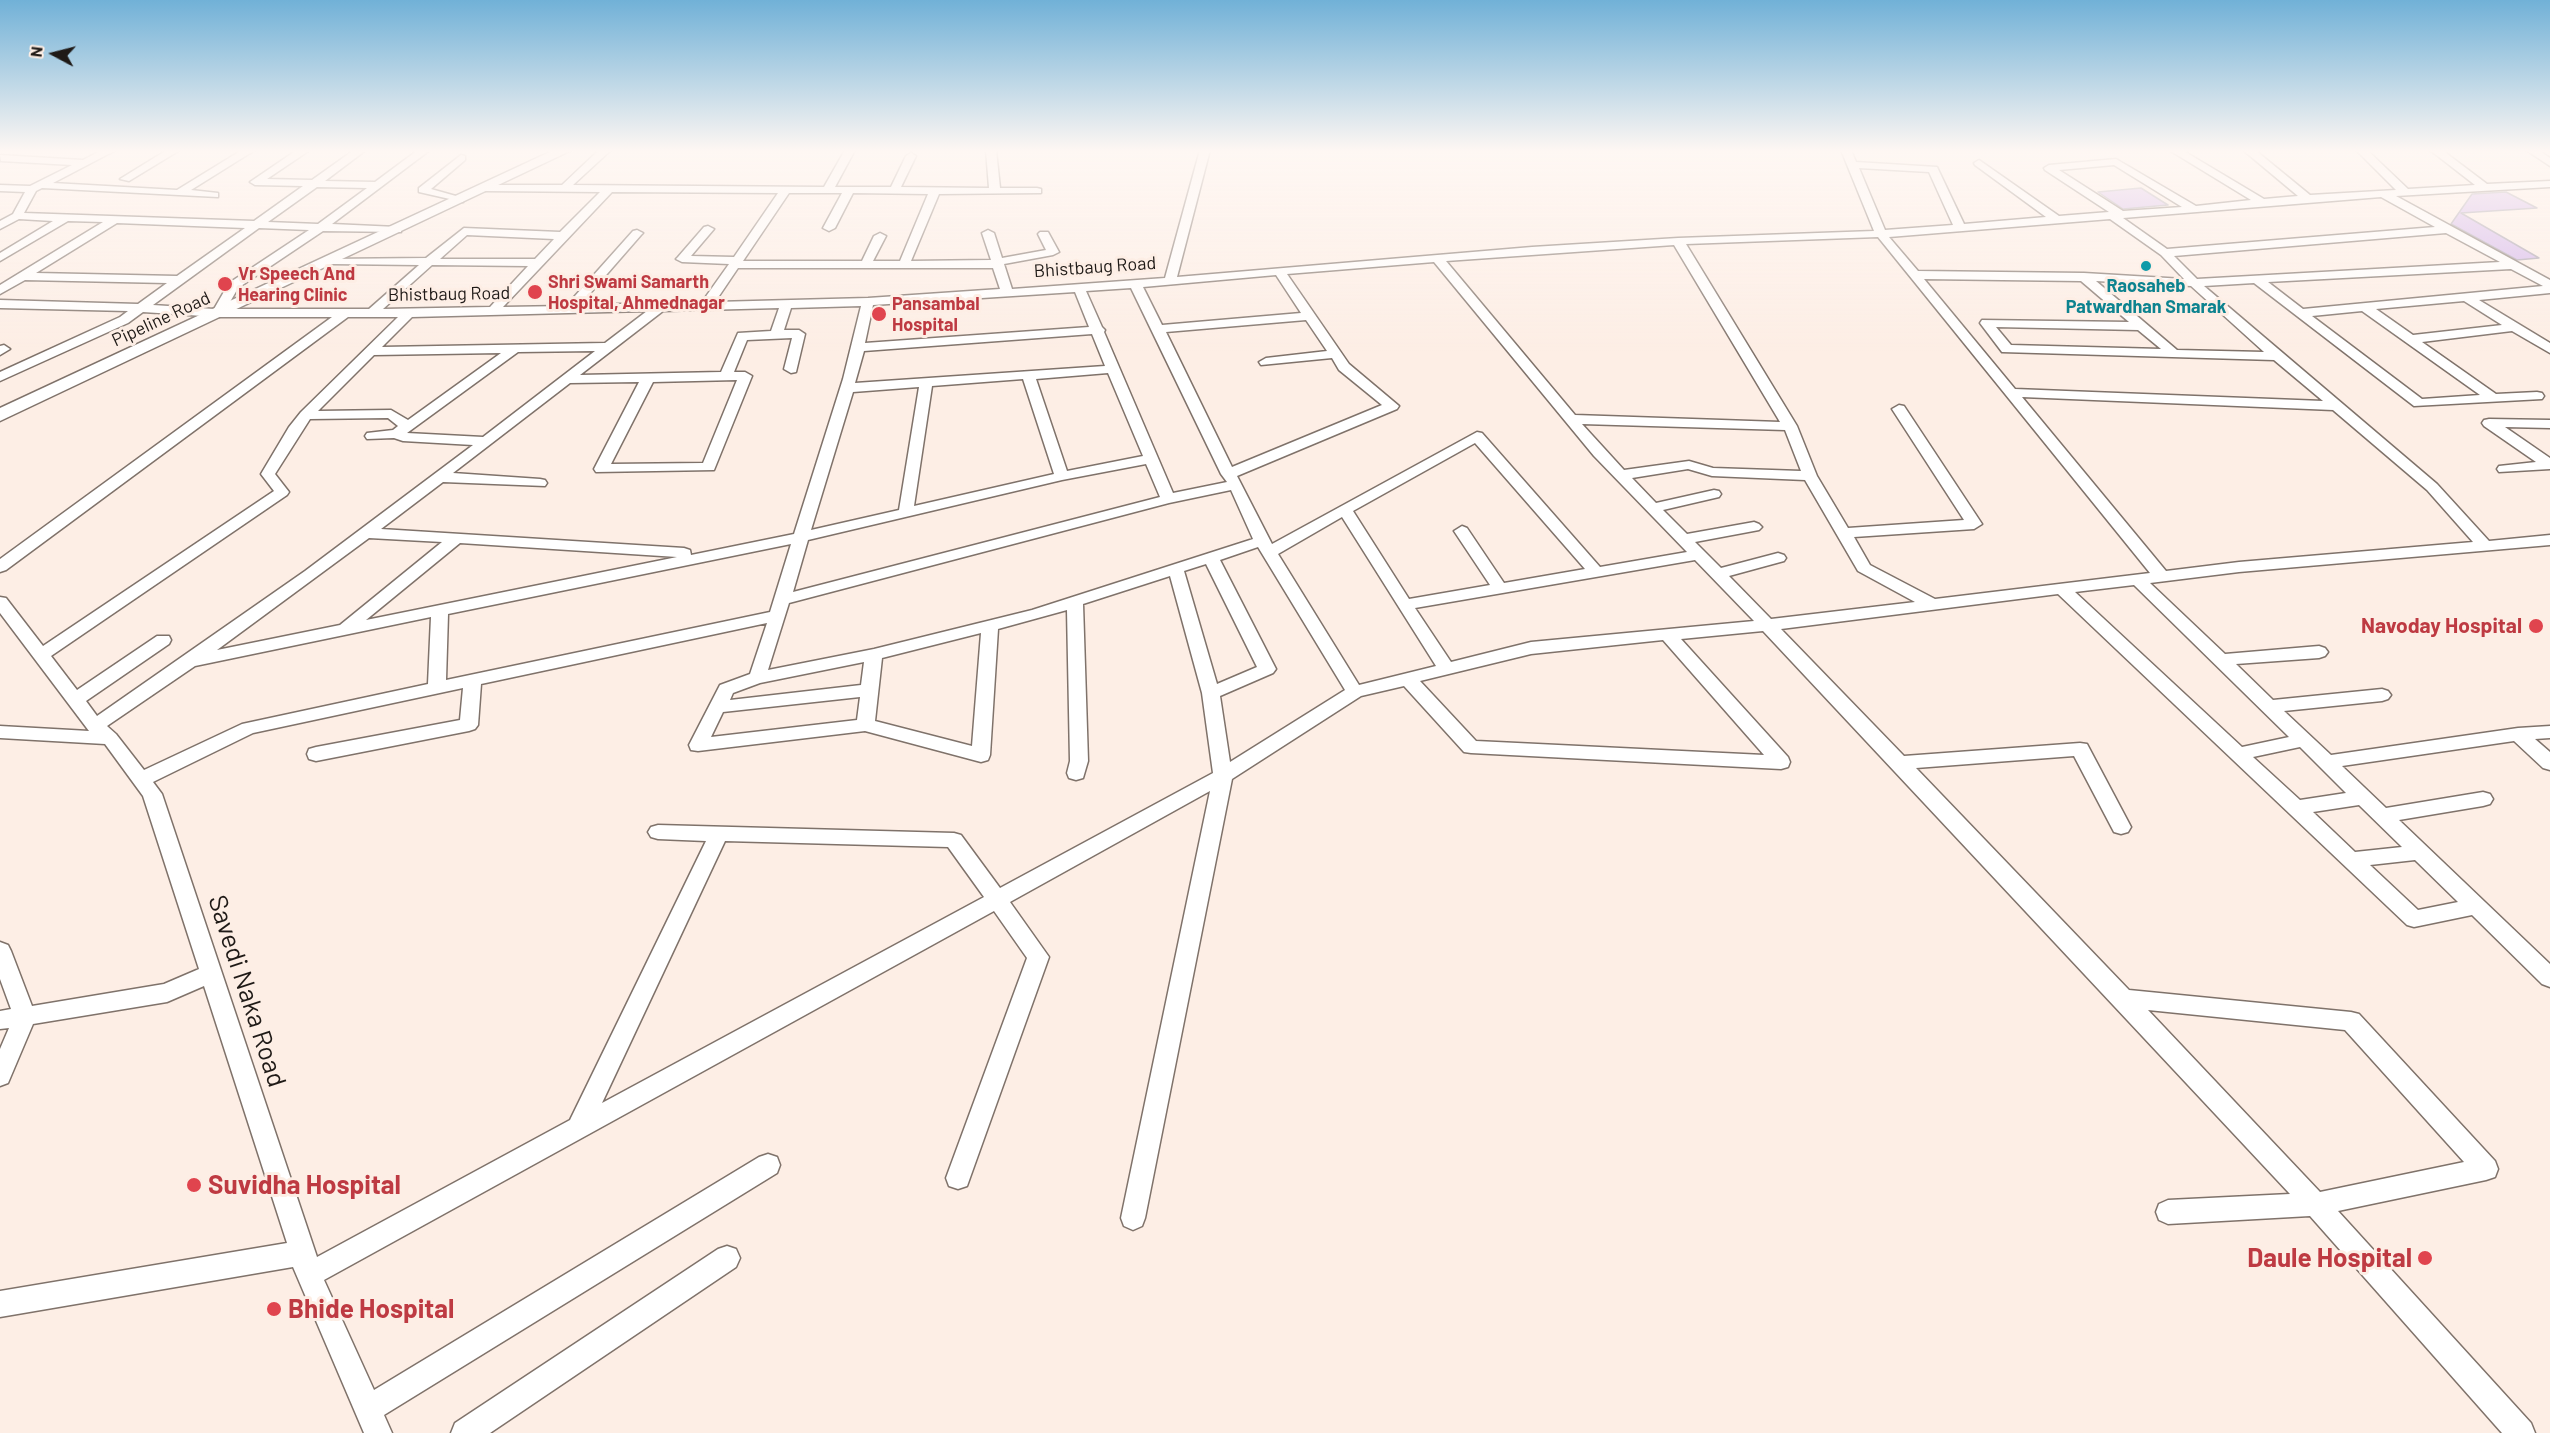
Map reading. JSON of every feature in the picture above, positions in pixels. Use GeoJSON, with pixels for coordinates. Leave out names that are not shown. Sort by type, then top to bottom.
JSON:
{"type":"FeatureCollection","features":[{"type":"Feature","properties":{"kind":"main road","name":"Pipeline Road"},"geometry":{"type":"LineString","coordinates":[[0,415],[424,217]]}},
{"type":"Feature","properties":{"kind":"street"},"geometry":{"type":"LineString","coordinates":[[0,226],[16,217]]}},
{"type":"Feature","properties":{"kind":"street"},"geometry":{"type":"LineString","coordinates":[[39,217],[397,230]]}},
{"type":"Feature","properties":{"kind":"street"},"geometry":{"type":"LineString","coordinates":[[0,377],[124,320],[266,217]]}},
{"type":"Feature","properties":{"kind":"street"},"geometry":{"type":"LineString","coordinates":[[218,313],[233,286],[335,217]]}},
{"type":"Feature","properties":{"kind":"street"},"geometry":{"type":"LineString","coordinates":[[493,311],[582,217]]}},
{"type":"Feature","properties":{"kind":"street"},"geometry":{"type":"LineString","coordinates":[[706,306],[767,217]]}},
{"type":"Feature","properties":{"kind":"street"},"geometry":{"type":"LineString","coordinates":[[829,228],[835,217]]}},
{"type":"Feature","properties":{"kind":"street"},"geometry":{"type":"LineString","coordinates":[[904,264],[923,217]]}},
{"type":"Feature","properties":{"kind":"street"},"geometry":{"type":"LineString","coordinates":[[1170,280],[1187,217]]}},
{"type":"Feature","properties":{"kind":"street"},"geometry":{"type":"LineString","coordinates":[[1874,217],[1881,234],[2161,576]]}},
{"type":"Feature","properties":{"kind":"street"},"geometry":{"type":"LineString","coordinates":[[1955,217],[1960,227]]}},
{"type":"Feature","properties":{"kind":"street"},"geometry":{"type":"LineString","coordinates":[[2053,217],[2057,220]]}},
{"type":"Feature","properties":{"kind":"street","name":"Bhistbaug Road"},"geometry":{"type":"LineString","coordinates":[[0,304],[141,308],[218,313],[345,314],[868,302],[1678,242],[1881,234],[2095,217]]}},
{"type":"Feature","properties":{"kind":"street"},"geometry":{"type":"LineString","coordinates":[[2119,217],[2164,253],[2211,300],[2432,488],[2485,546]]}},
{"type":"Feature","properties":{"kind":"street"},"geometry":{"type":"LineString","coordinates":[[2426,217],[2547,283]]}},
{"type":"Feature","properties":{"kind":"street"},"geometry":{"type":"LineString","coordinates":[[0,258],[67,218]]}},
{"type":"Feature","properties":{"kind":"street"},"geometry":{"type":"LineString","coordinates":[[0,290],[116,219]]}},
{"type":"Feature","properties":{"kind":"street"},"geometry":{"type":"LineString","coordinates":[[708,229],[682,259],[736,263],[980,265],[1053,252],[1044,234]]}},
{"type":"Feature","properties":{"kind":"street"},"geometry":{"type":"LineString","coordinates":[[2164,253],[2448,229]]}},
{"type":"Feature","properties":{"kind":"street"},"geometry":{"type":"LineString","coordinates":[[372,313],[464,231],[563,236]]}},
{"type":"Feature","properties":{"kind":"street"},"geometry":{"type":"LineString","coordinates":[[570,309],[637,233]]}},
{"type":"Feature","properties":{"kind":"street"},"geometry":{"type":"LineString","coordinates":[[988,233],[1007,292]]}},
{"type":"Feature","properties":{"kind":"street"},"geometry":{"type":"LineString","coordinates":[[866,264],[880,236]]}},
{"type":"Feature","properties":{"kind":"street"},"geometry":{"type":"LineString","coordinates":[[1678,242],[1790,426],[1810,476],[1864,568],[1932,604]]}},
{"type":"Feature","properties":{"kind":"street"},"geometry":{"type":"LineString","coordinates":[[1438,259],[1571,419],[1621,475],[1899,763],[2318,1204],[2522,1433]]}},
{"type":"Feature","properties":{"kind":"street"},"geometry":{"type":"LineString","coordinates":[[332,261],[538,263]]}},
{"type":"Feature","properties":{"kind":"street"},"geometry":{"type":"LineString","coordinates":[[1915,275],[2084,277],[2194,283],[2513,265]]}},
{"type":"Feature","properties":{"kind":"street"},"geometry":{"type":"LineString","coordinates":[[141,780],[248,728],[472,681],[781,608],[1232,480],[1392,406],[1344,367],[1307,316],[1279,271]]}},
{"type":"Feature","properties":{"kind":"street"},"geometry":{"type":"LineString","coordinates":[[24,276],[180,280]]}},
{"type":"Feature","properties":{"kind":"street"},"geometry":{"type":"LineString","coordinates":[[2084,277],[2173,353]]}},
{"type":"Feature","properties":{"kind":"street"},"geometry":{"type":"LineString","coordinates":[[2257,280],[2419,404],[2537,396]]}},
{"type":"Feature","properties":{"kind":"street"},"geometry":{"type":"LineString","coordinates":[[2301,313],[2466,297],[2547,283]]}},
{"type":"Feature","properties":{"kind":"street"},"geometry":{"type":"LineString","coordinates":[[1135,284],[1265,547],[1355,692]]}},
{"type":"Feature","properties":{"kind":"street"},"geometry":{"type":"LineString","coordinates":[[1079,288],[1099,330],[1168,499]]}},
{"type":"Feature","properties":{"kind":"street"},"geometry":{"type":"LineString","coordinates":[[2466,297],[2550,349]]}},
{"type":"Feature","properties":{"kind":"street"},"geometry":{"type":"LineString","coordinates":[[757,678],[781,608],[847,388],[859,347],[868,302]]}},
{"type":"Feature","properties":{"kind":"street"},"geometry":{"type":"LineString","coordinates":[[776,334],[786,304]]}},
{"type":"Feature","properties":{"kind":"street"},"geometry":{"type":"LineString","coordinates":[[4,736],[102,732],[195,660],[368,533],[660,307]]}},
{"type":"Feature","properties":{"kind":"street"},"geometry":{"type":"LineString","coordinates":[[2365,307],[2494,399]]}},
{"type":"Feature","properties":{"kind":"street"},"geometry":{"type":"LineString","coordinates":[[41,655],[282,492],[268,474],[296,427],[409,313]]}},
{"type":"Feature","properties":{"kind":"street"},"geometry":{"type":"LineString","coordinates":[[0,567],[345,314]]}},
{"type":"Feature","properties":{"kind":"street"},"geometry":{"type":"LineString","coordinates":[[1159,329],[1307,316]]}},
{"type":"Feature","properties":{"kind":"street"},"geometry":{"type":"LineString","coordinates":[[2141,326],[1986,323],[2007,349],[2278,356]]}},
{"type":"Feature","properties":{"kind":"street"},"geometry":{"type":"LineString","coordinates":[[2411,339],[2514,327]]}},
{"type":"Feature","properties":{"kind":"street"},"geometry":{"type":"LineString","coordinates":[[859,347],[1099,330]]}},
{"type":"Feature","properties":{"kind":"street"},"geometry":{"type":"LineString","coordinates":[[726,376],[742,336],[799,334],[791,369]]}},
{"type":"Feature","properties":{"kind":"street"},"geometry":{"type":"LineString","coordinates":[[373,351],[608,347]]}},
{"type":"Feature","properties":{"kind":"street"},"geometry":{"type":"LineString","coordinates":[[372,436],[402,431],[514,348]]}},
{"type":"Feature","properties":{"kind":"street"},"geometry":{"type":"LineString","coordinates":[[1266,362],[1334,354]]}},
{"type":"Feature","properties":{"kind":"street"},"geometry":{"type":"LineString","coordinates":[[847,388],[1114,369]]}},
{"type":"Feature","properties":{"kind":"street"},"geometry":{"type":"LineString","coordinates":[[1028,374],[1062,476]]}},
{"type":"Feature","properties":{"kind":"street"},"geometry":{"type":"LineString","coordinates":[[567,379],[745,376],[709,467],[601,469],[648,378]]}},
{"type":"Feature","properties":{"kind":"street"},"geometry":{"type":"LineString","coordinates":[[906,512],[926,382]]}},
{"type":"Feature","properties":{"kind":"street"},"geometry":{"type":"LineString","coordinates":[[2011,393],[2338,406]]}},
{"type":"Feature","properties":{"kind":"street"},"geometry":{"type":"LineString","coordinates":[[1844,533],[1974,524],[1899,409]]}},
{"type":"Feature","properties":{"kind":"street"},"geometry":{"type":"LineString","coordinates":[[306,415],[391,414],[402,431],[403,437],[487,441]]}},
{"type":"Feature","properties":{"kind":"street"},"geometry":{"type":"LineString","coordinates":[[1571,419],[1790,426]]}},
{"type":"Feature","properties":{"kind":"street"},"geometry":{"type":"LineString","coordinates":[[2504,469],[2550,465],[2489,423],[2550,424]]}},
{"type":"Feature","properties":{"kind":"street"},"geometry":{"type":"LineString","coordinates":[[990,626],[981,755],[865,725],[698,745],[726,689],[757,678],[873,655],[990,626],[1075,602],[1211,558],[1265,547],[1345,510],[1477,436],[1597,573]]}},
{"type":"Feature","properties":{"kind":"street"},"geometry":{"type":"LineString","coordinates":[[195,660],[801,537],[1062,476],[1151,459]]}},
{"type":"Feature","properties":{"kind":"street"},"geometry":{"type":"LineString","coordinates":[[1621,475],[1689,465],[1712,472],[1810,476]]}},
{"type":"Feature","properties":{"kind":"street"},"geometry":{"type":"LineString","coordinates":[[440,477],[540,483]]}},
{"type":"Feature","properties":{"kind":"street"},"geometry":{"type":"LineString","coordinates":[[1652,508],[1714,494]]}},
{"type":"Feature","properties":{"kind":"street"},"geometry":{"type":"LineString","coordinates":[[1345,510],[1447,669]]}},
{"type":"Feature","properties":{"kind":"street"},"geometry":{"type":"LineString","coordinates":[[1683,539],[1754,527]]}},
{"type":"Feature","properties":{"kind":"street"},"geometry":{"type":"LineString","coordinates":[[1462,531],[1500,589]]}},
{"type":"Feature","properties":{"kind":"street"},"geometry":{"type":"LineString","coordinates":[[368,533],[709,555]]}},
{"type":"Feature","properties":{"kind":"street"},"geometry":{"type":"LineString","coordinates":[[344,629],[456,539]]}},
{"type":"Feature","properties":{"kind":"street"},"geometry":{"type":"LineString","coordinates":[[0,1304],[306,1264],[579,1126],[997,901],[1222,776],[1355,692],[1531,648],[1766,624],[2239,567],[2550,540]]}},
{"type":"Feature","properties":{"kind":"street"},"geometry":{"type":"LineString","coordinates":[[1404,605],[1698,555]]}},
{"type":"Feature","properties":{"kind":"street"},"geometry":{"type":"LineString","coordinates":[[1211,558],[1267,669],[1211,693]]}},
{"type":"Feature","properties":{"kind":"street"},"geometry":{"type":"LineString","coordinates":[[1717,574],[1778,558]]}},
{"type":"Feature","properties":{"kind":"street"},"geometry":{"type":"LineString","coordinates":[[1133,1218],[1222,776],[1211,693],[1176,570]]}},
{"type":"Feature","properties":{"kind":"street"},"geometry":{"type":"LineString","coordinates":[[2137,579],[2550,978]]}},
{"type":"Feature","properties":{"kind":"street"},"geometry":{"type":"LineString","coordinates":[[2061,588],[2414,919],[2476,906]]}},
{"type":"Feature","properties":{"kind":"street","name":"Savedi Naka Road"},"geometry":{"type":"LineString","coordinates":[[0,602],[75,700],[152,794],[306,1264],[378,1433]]}},
{"type":"Feature","properties":{"kind":"street"},"geometry":{"type":"LineString","coordinates":[[1075,602],[1079,761],[1076,774]]}},
{"type":"Feature","properties":{"kind":"street"},"geometry":{"type":"LineString","coordinates":[[437,688],[440,610]]}},
{"type":"Feature","properties":{"kind":"street"},"geometry":{"type":"LineString","coordinates":[[1408,679],[1472,747],[1781,762],[1667,634]]}},
{"type":"Feature","properties":{"kind":"street"},"geometry":{"type":"LineString","coordinates":[[75,700],[163,640]]}},
{"type":"Feature","properties":{"kind":"street"},"geometry":{"type":"LineString","coordinates":[[2221,660],[2319,652]]}},
{"type":"Feature","properties":{"kind":"street"},"geometry":{"type":"LineString","coordinates":[[865,725],[871,690],[873,655]]}},
{"type":"Feature","properties":{"kind":"street"},"geometry":{"type":"LineString","coordinates":[[316,754],[469,725],[472,681]]}},
{"type":"Feature","properties":{"kind":"street"},"geometry":{"type":"LineString","coordinates":[[717,707],[871,690]]}},
{"type":"Feature","properties":{"kind":"street"},"geometry":{"type":"LineString","coordinates":[[2269,706],[2382,696]]}},
{"type":"Feature","properties":{"kind":"street"},"geometry":{"type":"LineString","coordinates":[[2327,762],[2518,734],[2550,732]]}},
{"type":"Feature","properties":{"kind":"street"},"geometry":{"type":"LineString","coordinates":[[2518,734],[2550,763]]}},
{"type":"Feature","properties":{"kind":"street"},"geometry":{"type":"LineString","coordinates":[[2238,754],[2304,740]]}},
{"type":"Feature","properties":{"kind":"street"},"geometry":{"type":"LineString","coordinates":[[1899,763],[2079,749],[2121,827]]}},
{"type":"Feature","properties":{"kind":"street"},"geometry":{"type":"LineString","coordinates":[[2296,808],[2363,797]]}},
{"type":"Feature","properties":{"kind":"street"},"geometry":{"type":"LineString","coordinates":[[2383,816],[2483,799]]}},
{"type":"Feature","properties":{"kind":"street"},"geometry":{"type":"LineString","coordinates":[[658,832],[954,840],[1038,957],[958,1178]]}},
{"type":"Feature","properties":{"kind":"street"},"geometry":{"type":"LineString","coordinates":[[579,1126],[718,834]]}},
{"type":"Feature","properties":{"kind":"street"},"geometry":{"type":"LineString","coordinates":[[2352,860],[2420,852]]}},
{"type":"Feature","properties":{"kind":"street"},"geometry":{"type":"LineString","coordinates":[[0,951],[25,1016],[0,1076]]}},
{"type":"Feature","properties":{"kind":"street"},"geometry":{"type":"LineString","coordinates":[[0,1020],[167,993],[211,974]]}},
{"type":"Feature","properties":{"kind":"street"},"geometry":{"type":"LineString","coordinates":[[2121,998],[2351,1021],[2486,1168],[2318,1204],[2168,1212]]}},
{"type":"Feature","properties":{"kind":"street"},"geometry":{"type":"LineString","coordinates":[[368,1409],[768,1165]]}},
{"type":"Feature","properties":{"kind":"street"},"geometry":{"type":"LineString","coordinates":[[465,1433],[727,1258]]}},
{"type":"Feature","properties":{"kind":"building"},"geometry":{"type":"Polygon","coordinates":[[[2456,217],[2468,217],[2539,258],[2517,260],[2451,224],[2456,217]]]}},
{"type":"Feature","properties":{"kind":"place","name":"Raosaheb Patwardhan Smarak"},"geometry":{"type":"Point","coordinates":[2146,266]}},
{"type":"Feature","properties":{"kind":"place","name":"Vr Speech And Hearing Clinic"},"geometry":{"type":"Point","coordinates":[225,284]}},
{"type":"Feature","properties":{"kind":"place","name":"Shri Swami Samarth Hospital, Ahmednagar"},"geometry":{"type":"Point","coordinates":[535,292]}},
{"type":"Feature","properties":{"kind":"place","name":"Pansambal Hospital"},"geometry":{"type":"Point","coordinates":[879,314]}},
{"type":"Feature","properties":{"kind":"place","name":"Navoday Hospital"},"geometry":{"type":"Point","coordinates":[2536,626]}},
{"type":"Feature","properties":{"kind":"place","name":"Suvidha Hospital"},"geometry":{"type":"Point","coordinates":[194,1185]}},
{"type":"Feature","properties":{"kind":"place","name":"Daule Hospital"},"geometry":{"type":"Point","coordinates":[2425,1258]}},
{"type":"Feature","properties":{"kind":"place","name":"Bhide Hospital"},"geometry":{"type":"Point","coordinates":[274,1309]}}]}
